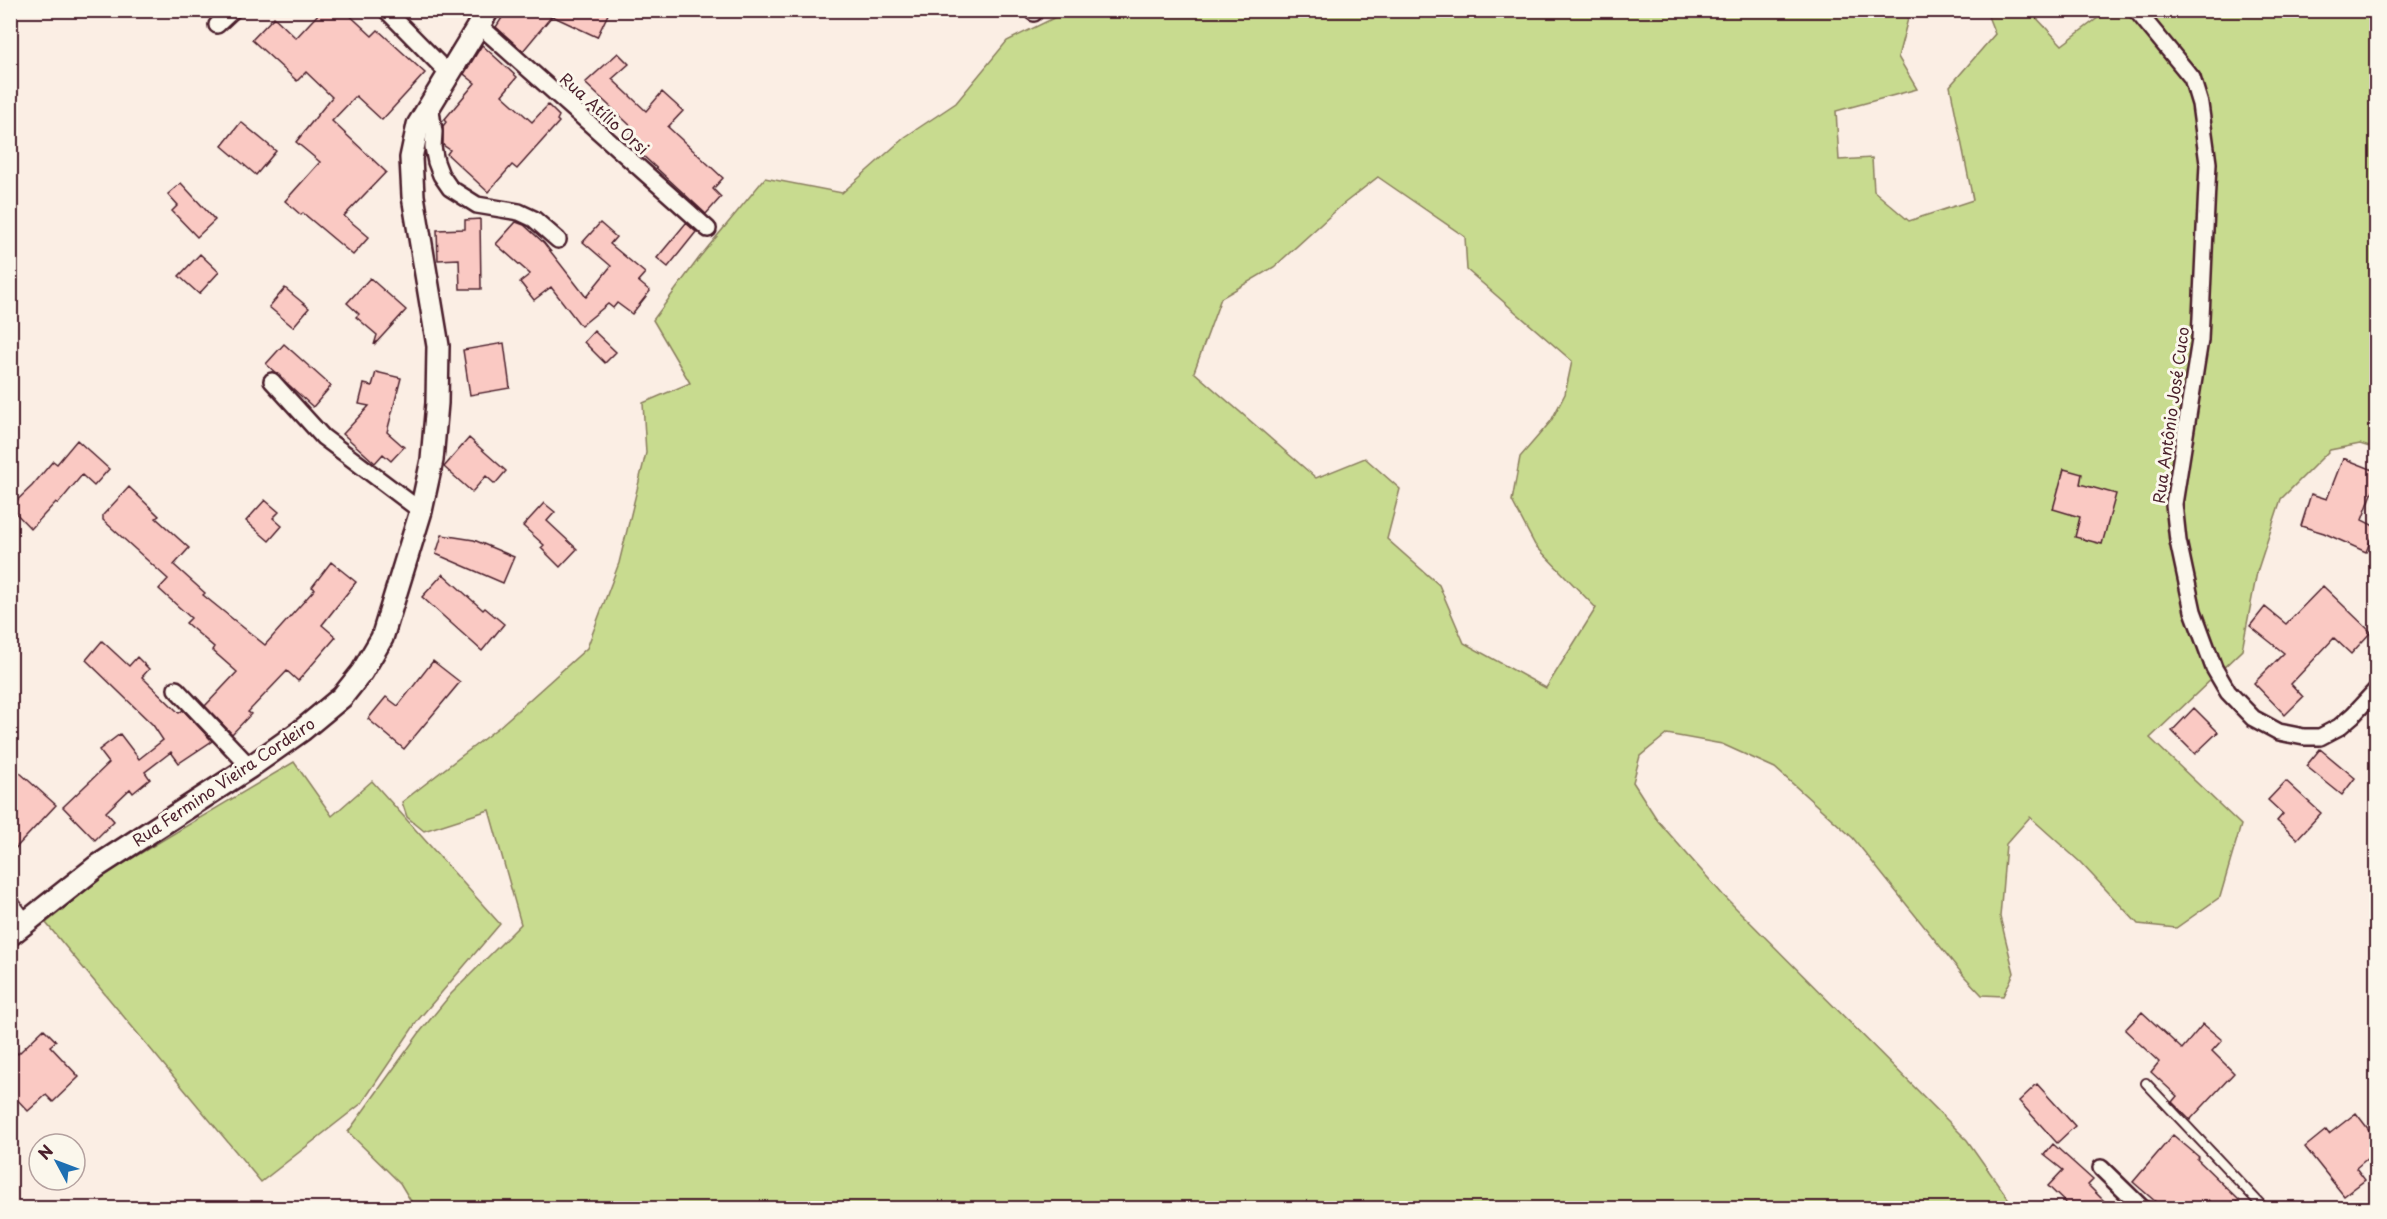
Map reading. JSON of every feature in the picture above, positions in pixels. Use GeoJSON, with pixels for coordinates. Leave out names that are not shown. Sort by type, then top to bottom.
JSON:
{"type":"FeatureCollection","features":[{"type":"Feature","properties":{"kind":"street"},"geometry":{"type":"LineString","coordinates":[[217,25],[233,10]]}},
{"type":"Feature","properties":{"kind":"street"},"geometry":{"type":"LineString","coordinates":[[386,10],[448,73]]}},
{"type":"Feature","properties":{"kind":"street","name":"Rua Antônio José Cuco"},"geometry":{"type":"LineString","coordinates":[[2136,10],[2192,78],[2200,104],[2208,163],[2200,340],[2174,504],[2178,541],[2193,611],[2214,668],[2228,692],[2253,718],[2279,732],[2304,737],[2320,737],[2339,727],[2354,715],[2376,690]]}},
{"type":"Feature","properties":{"kind":"street","name":"Rua Fermino Vieira Cordeiro"},"geometry":{"type":"LineString","coordinates":[[10,935],[96,867],[250,767],[301,731],[334,704],[362,672],[382,638],[421,511],[432,460],[437,402],[438,346],[413,196],[411,158],[418,125],[483,18]]}},
{"type":"Feature","properties":{"kind":"street","name":"Rua Atílio Orsi"},"geometry":{"type":"LineString","coordinates":[[483,18],[708,229]]}},
{"type":"Feature","properties":{"kind":"street"},"geometry":{"type":"LineString","coordinates":[[430,104],[436,162],[450,188],[477,205],[519,213],[534,219],[558,240]]}},
{"type":"Feature","properties":{"kind":"street"},"geometry":{"type":"LineString","coordinates":[[272,381],[323,437],[421,511]]}},
{"type":"Feature","properties":{"kind":"street"},"geometry":{"type":"LineString","coordinates":[[176,688],[250,767]]}},
{"type":"Feature","properties":{"kind":"street"},"geometry":{"type":"LineString","coordinates":[[2101,1168],[2142,1209]]}},
{"type":"Feature","properties":{"kind":"lane"},"geometry":{"type":"LineString","coordinates":[[10,896],[28,920]]}},
{"type":"Feature","properties":{"kind":"lane"},"geometry":{"type":"LineString","coordinates":[[2146,1083],[2264,1209]]}},
{"type":"Feature","properties":{"kind":"green space"},"geometry":{"type":"Polygon","coordinates":[[[1070,10],[1910,11],[1898,57],[1917,89],[1836,111],[1839,160],[1872,158],[1874,191],[1909,221],[1973,200],[1950,86],[1995,34],[1986,11],[2030,11],[2062,45],[2107,11],[2376,11],[2376,449],[2360,444],[2330,450],[2281,499],[2257,572],[2242,650],[2150,738],[2241,825],[2220,897],[2176,928],[2138,924],[2080,862],[2030,817],[2006,844],[2000,917],[2014,973],[2003,996],[1982,995],[1964,976],[1853,838],[1775,768],[1722,744],[1667,734],[1640,756],[1633,782],[1658,821],[1723,895],[1967,1140],[2010,1201],[2009,1208],[415,1208],[400,1183],[348,1132],[420,1032],[451,994],[521,924],[489,810],[424,831],[407,817],[402,802],[499,727],[587,648],[619,563],[646,453],[643,403],[690,383],[653,320],[699,258],[765,178],[842,193],[905,137],[956,103],[1007,41],[1070,10]],[[1378,177],[1342,205],[1274,267],[1221,298],[1194,372],[1316,478],[1365,458],[1400,489],[1387,539],[1439,585],[1464,643],[1546,688],[1596,608],[1535,545],[1512,501],[1520,457],[1551,421],[1565,394],[1572,361],[1467,270],[1465,237],[1378,177]]]}},
{"type":"Feature","properties":{"kind":"green space"},"geometry":{"type":"Polygon","coordinates":[[[294,762],[332,816],[372,781],[500,924],[418,1020],[362,1103],[261,1182],[46,923],[109,872],[294,762]]]}},
{"type":"Feature","properties":{"kind":"building"},"geometry":{"type":"Polygon","coordinates":[[[322,10],[344,10],[372,36],[378,30],[425,73],[382,120],[356,96],[332,121],[386,172],[344,216],[369,237],[353,255],[285,201],[320,162],[296,142],[332,97],[306,72],[297,81],[252,40],[274,17],[296,38],[322,10]]]}},
{"type":"Feature","properties":{"kind":"building"},"geometry":{"type":"Polygon","coordinates":[[[507,10],[610,10],[597,37],[552,16],[523,51],[496,27],[507,10]]]}},
{"type":"Feature","properties":{"kind":"building"},"geometry":{"type":"Polygon","coordinates":[[[482,45],[517,77],[502,95],[532,122],[548,105],[559,116],[557,120],[559,122],[517,169],[512,165],[488,192],[447,154],[450,150],[443,145],[443,126],[446,122],[444,120],[475,83],[464,74],[482,45]]]}},
{"type":"Feature","properties":{"kind":"building"},"geometry":{"type":"Polygon","coordinates":[[[618,53],[629,64],[612,79],[646,111],[662,92],[683,111],[668,127],[723,178],[713,189],[721,197],[706,214],[625,139],[634,129],[585,83],[618,53]]]}},
{"type":"Feature","properties":{"kind":"building"},"geometry":{"type":"Polygon","coordinates":[[[241,122],[276,151],[256,175],[222,146],[241,122]]]}},
{"type":"Feature","properties":{"kind":"building"},"geometry":{"type":"Polygon","coordinates":[[[181,183],[215,220],[197,237],[172,211],[178,205],[168,194],[181,183]]]}},
{"type":"Feature","properties":{"kind":"building"},"geometry":{"type":"Polygon","coordinates":[[[480,219],[481,289],[460,289],[459,259],[438,260],[437,230],[465,229],[465,220],[480,219]]]}},
{"type":"Feature","properties":{"kind":"building"},"geometry":{"type":"Polygon","coordinates":[[[516,222],[524,225],[544,243],[586,297],[611,266],[583,242],[600,223],[616,237],[610,244],[645,273],[638,281],[650,291],[632,314],[617,303],[613,308],[608,304],[581,326],[551,287],[534,300],[520,282],[530,274],[496,244],[516,222]]]}},
{"type":"Feature","properties":{"kind":"building"},"geometry":{"type":"Polygon","coordinates":[[[686,223],[696,232],[668,267],[657,258],[686,223]]]}},
{"type":"Feature","properties":{"kind":"building"},"geometry":{"type":"Polygon","coordinates":[[[200,254],[219,272],[199,294],[179,276],[200,254]]]}},
{"type":"Feature","properties":{"kind":"building"},"geometry":{"type":"Polygon","coordinates":[[[370,278],[406,310],[374,345],[377,335],[356,317],[359,314],[347,303],[370,278]]]}},
{"type":"Feature","properties":{"kind":"building"},"geometry":{"type":"Polygon","coordinates":[[[285,288],[309,308],[293,327],[269,307],[285,288]]]}},
{"type":"Feature","properties":{"kind":"building"},"geometry":{"type":"Polygon","coordinates":[[[594,331],[616,352],[605,363],[584,342],[594,331]]]}},
{"type":"Feature","properties":{"kind":"building"},"geometry":{"type":"Polygon","coordinates":[[[504,343],[510,388],[470,395],[463,350],[504,343]]]}},
{"type":"Feature","properties":{"kind":"building"},"geometry":{"type":"Polygon","coordinates":[[[284,344],[331,386],[313,407],[266,364],[284,344]]]}},
{"type":"Feature","properties":{"kind":"building"},"geometry":{"type":"Polygon","coordinates":[[[376,372],[401,378],[387,432],[404,447],[391,461],[383,454],[375,463],[343,434],[369,406],[359,404],[364,384],[372,386],[376,372]]]}},
{"type":"Feature","properties":{"kind":"building"},"geometry":{"type":"Polygon","coordinates":[[[469,438],[506,471],[495,484],[486,476],[472,492],[444,467],[469,438]]]}},
{"type":"Feature","properties":{"kind":"building"},"geometry":{"type":"Polygon","coordinates":[[[77,440],[109,469],[94,486],[82,475],[58,504],[56,502],[31,529],[10,507],[53,461],[57,464],[77,440]]]}},
{"type":"Feature","properties":{"kind":"building"},"geometry":{"type":"Polygon","coordinates":[[[2343,458],[2376,471],[2376,483],[2362,520],[2376,527],[2366,552],[2324,533],[2301,526],[2311,494],[2327,499],[2343,458]]]}},
{"type":"Feature","properties":{"kind":"building"},"geometry":{"type":"Polygon","coordinates":[[[2064,469],[2082,474],[2080,484],[2116,494],[2102,544],[2075,537],[2080,517],[2053,509],[2064,469]]]}},
{"type":"Feature","properties":{"kind":"building"},"geometry":{"type":"Polygon","coordinates":[[[129,487],[159,516],[156,518],[189,548],[174,565],[205,593],[203,595],[265,645],[315,589],[312,587],[331,562],[356,582],[322,625],[336,637],[298,681],[287,671],[248,712],[251,714],[232,734],[205,706],[237,672],[212,650],[214,647],[186,623],[191,618],[159,589],[168,579],[103,520],[103,515],[129,487]]]}},
{"type":"Feature","properties":{"kind":"building"},"geometry":{"type":"Polygon","coordinates":[[[265,500],[279,512],[273,518],[282,526],[269,541],[246,521],[265,500]]]}},
{"type":"Feature","properties":{"kind":"building"},"geometry":{"type":"Polygon","coordinates":[[[544,503],[555,512],[547,521],[577,549],[560,567],[541,548],[544,545],[523,526],[544,503]]]}},
{"type":"Feature","properties":{"kind":"building"},"geometry":{"type":"Polygon","coordinates":[[[442,535],[474,540],[514,557],[503,583],[436,554],[442,535]]]}},
{"type":"Feature","properties":{"kind":"building"},"geometry":{"type":"Polygon","coordinates":[[[443,574],[483,610],[485,608],[504,624],[482,651],[422,597],[443,574]]]}},
{"type":"Feature","properties":{"kind":"building"},"geometry":{"type":"Polygon","coordinates":[[[2323,586],[2371,632],[2351,654],[2334,638],[2291,684],[2303,697],[2285,715],[2254,683],[2284,653],[2250,626],[2265,607],[2286,624],[2323,586]]]}},
{"type":"Feature","properties":{"kind":"building"},"geometry":{"type":"Polygon","coordinates":[[[102,641],[129,666],[137,657],[149,669],[142,677],[179,713],[183,710],[212,741],[179,763],[171,752],[145,772],[150,779],[133,793],[130,789],[106,812],[114,821],[95,840],[63,807],[109,763],[99,750],[120,734],[139,759],[163,740],[153,725],[86,660],[102,641]]]}},
{"type":"Feature","properties":{"kind":"building"},"geometry":{"type":"Polygon","coordinates":[[[433,661],[460,682],[404,749],[368,719],[386,697],[398,706],[433,661]]]}},
{"type":"Feature","properties":{"kind":"building"},"geometry":{"type":"Polygon","coordinates":[[[2194,708],[2218,732],[2195,754],[2172,731],[2194,708]]]}},
{"type":"Feature","properties":{"kind":"building"},"geometry":{"type":"Polygon","coordinates":[[[2320,749],[2355,778],[2342,795],[2306,766],[2320,749]]]}},
{"type":"Feature","properties":{"kind":"building"},"geometry":{"type":"Polygon","coordinates":[[[10,764],[56,805],[10,854],[10,764]]]}},
{"type":"Feature","properties":{"kind":"building"},"geometry":{"type":"Polygon","coordinates":[[[2286,781],[2321,813],[2297,839],[2277,821],[2283,814],[2268,800],[2286,781]]]}},
{"type":"Feature","properties":{"kind":"building"},"geometry":{"type":"Polygon","coordinates":[[[2142,1012],[2182,1049],[2203,1024],[2222,1040],[2212,1051],[2234,1073],[2190,1120],[2172,1102],[2177,1096],[2151,1072],[2159,1062],[2125,1030],[2142,1012]]]}},
{"type":"Feature","properties":{"kind":"building"},"geometry":{"type":"Polygon","coordinates":[[[44,1029],[56,1041],[50,1046],[79,1077],[53,1102],[46,1095],[28,1111],[10,1092],[10,1046],[18,1054],[44,1029]]]}},
{"type":"Feature","properties":{"kind":"building"},"geometry":{"type":"Polygon","coordinates":[[[2037,1084],[2075,1126],[2057,1143],[2019,1101],[2037,1084]]]}},
{"type":"Feature","properties":{"kind":"building"},"geometry":{"type":"Polygon","coordinates":[[[2356,1113],[2376,1139],[2376,1151],[2356,1168],[2365,1180],[2344,1196],[2305,1147],[2326,1130],[2329,1134],[2356,1113]]]}},
{"type":"Feature","properties":{"kind":"building"},"geometry":{"type":"Polygon","coordinates":[[[2173,1135],[2199,1157],[2197,1159],[2239,1200],[2231,1209],[2218,1209],[2209,1200],[2202,1209],[2164,1209],[2133,1182],[2173,1135]]]}},
{"type":"Feature","properties":{"kind":"building"},"geometry":{"type":"Polygon","coordinates":[[[2053,1144],[2093,1180],[2088,1185],[2112,1209],[2072,1209],[2048,1186],[2063,1170],[2044,1155],[2053,1144]]]}}]}
